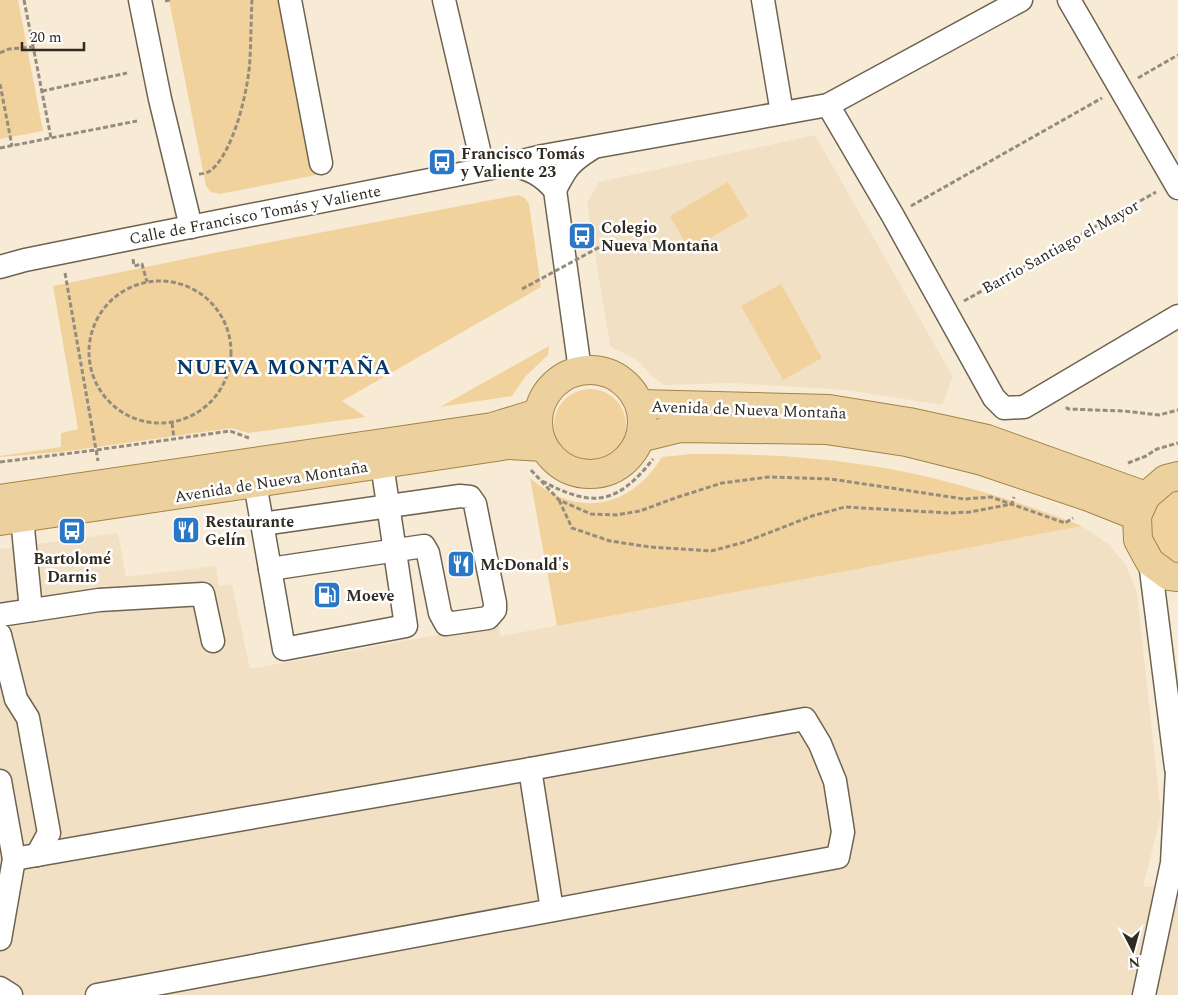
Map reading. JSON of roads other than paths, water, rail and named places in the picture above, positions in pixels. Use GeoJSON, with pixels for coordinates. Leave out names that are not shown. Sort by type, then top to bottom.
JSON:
{"type":"FeatureCollection","features":[{"type":"Feature","properties":{"kind":"main road"},"geometry":{"type":"LineString","coordinates":[[580,370],[598,370],[616,376],[630,388],[640,404],[648,447],[633,454],[620,466],[604,473],[586,475],[569,471],[554,461],[543,447],[538,430],[538,413],[546,393],[560,379],[580,370]]}},
{"type":"Feature","properties":{"kind":"main road","name":"Avenida de Nueva Montaña"},"geometry":{"type":"LineString","coordinates":[[640,404],[828,409],[909,422],[987,439],[1142,506]]}},
{"type":"Feature","properties":{"kind":"main road","name":"Avenida de Nueva Montaña"},"geometry":{"type":"LineString","coordinates":[[0,499],[492,427],[538,413]]}},
{"type":"Feature","properties":{"kind":"main road","name":"Avenida de Nueva Montaña"},"geometry":{"type":"LineString","coordinates":[[648,447],[680,428],[826,430],[906,442],[972,458],[1089,497],[1142,506]]}},
{"type":"Feature","properties":{"kind":"main road","name":"Avenida de Nueva Montaña"},"geometry":{"type":"LineString","coordinates":[[11,520],[507,445],[543,447]]}},
{"type":"Feature","properties":{"kind":"main road"},"geometry":{"type":"LineString","coordinates":[[1178,476],[1166,479],[1142,506],[1138,540],[1150,562],[1170,576],[1178,577]]}},
{"type":"Feature","properties":{"kind":"street"},"geometry":{"type":"LineString","coordinates":[[140,0],[160,99],[191,226]]}},
{"type":"Feature","properties":{"kind":"street"},"geometry":{"type":"LineString","coordinates":[[290,0],[321,163]]}},
{"type":"Feature","properties":{"kind":"street"},"geometry":{"type":"LineString","coordinates":[[444,0],[479,150]]}},
{"type":"Feature","properties":{"kind":"street"},"geometry":{"type":"LineString","coordinates":[[763,0],[782,113]]}},
{"type":"Feature","properties":{"kind":"street"},"geometry":{"type":"LineString","coordinates":[[1069,0],[1176,185]]}},
{"type":"Feature","properties":{"kind":"street"},"geometry":{"type":"LineString","coordinates":[[1015,1],[828,104],[893,216],[994,398],[1004,408],[1024,406],[1178,316]]}},
{"type":"Feature","properties":{"kind":"street","name":"Calle de Francisco Tomás y Valiente"},"geometry":{"type":"LineString","coordinates":[[0,267],[191,226],[511,164],[543,156],[828,104]]}},
{"type":"Feature","properties":{"kind":"street","name":"Calle de Francisco Tomás y Valiente"},"geometry":{"type":"LineString","coordinates":[[511,164],[534,171],[546,179],[555,190],[572,161],[594,147]]}},
{"type":"Feature","properties":{"kind":"street"},"geometry":{"type":"LineString","coordinates":[[555,190],[580,370]]}},
{"type":"Feature","properties":{"kind":"street"},"geometry":{"type":"LineString","coordinates":[[255,483],[284,648],[406,626],[382,464]]}},
{"type":"Feature","properties":{"kind":"street"},"geometry":{"type":"LineString","coordinates":[[262,524],[460,496],[470,497],[476,504],[495,610],[488,618],[446,624],[440,613],[428,553],[424,546],[270,569]]}},
{"type":"Feature","properties":{"kind":"street"},"geometry":{"type":"LineString","coordinates":[[11,520],[31,610]]}},
{"type":"Feature","properties":{"kind":"street"},"geometry":{"type":"LineString","coordinates":[[1144,995],[1172,863],[1177,760],[1150,562]]}},
{"type":"Feature","properties":{"kind":"street"},"geometry":{"type":"LineString","coordinates":[[0,615],[99,600],[203,594],[214,640]]}},
{"type":"Feature","properties":{"kind":"street"},"geometry":{"type":"LineString","coordinates":[[0,635],[16,699],[28,718],[49,833],[37,855]]}},
{"type":"Feature","properties":{"kind":"street"},"geometry":{"type":"LineString","coordinates":[[14,859],[530,770],[805,719],[820,744],[835,781],[843,832],[838,857],[97,995]]}},
{"type":"Feature","properties":{"kind":"street"},"geometry":{"type":"LineString","coordinates":[[530,770],[552,910]]}},
{"type":"Feature","properties":{"kind":"street"},"geometry":{"type":"LineString","coordinates":[[0,781],[14,859],[0,939]]}},
{"type":"Feature","properties":{"kind":"street"},"geometry":{"type":"LineString","coordinates":[[0,988],[11,995]]}},
{"type":"Feature","properties":{"kind":"place","name":"Francisco Tomás y Valiente 23"},"geometry":{"type":"Point","coordinates":[442,162]}},
{"type":"Feature","properties":{"kind":"place","name":"Colegio Nueva Montaña"},"geometry":{"type":"Point","coordinates":[582,236]}},
{"type":"Feature","properties":{"kind":"place","name":"Restaurante Gelín"},"geometry":{"type":"Point","coordinates":[186,530]}},
{"type":"Feature","properties":{"kind":"place","name":"Bartolomé Darnis"},"geometry":{"type":"Point","coordinates":[72,531]}},
{"type":"Feature","properties":{"kind":"place","name":"McDonald's"},"geometry":{"type":"Point","coordinates":[461,564]}},
{"type":"Feature","properties":{"kind":"place","name":"Moeve"},"geometry":{"type":"Point","coordinates":[327,595]}},
{"type":"Feature","properties":{"kind":"district","name":"NUEVA MONTAÑA"},"geometry":{"type":"Point","coordinates":[284,367]}}]}
